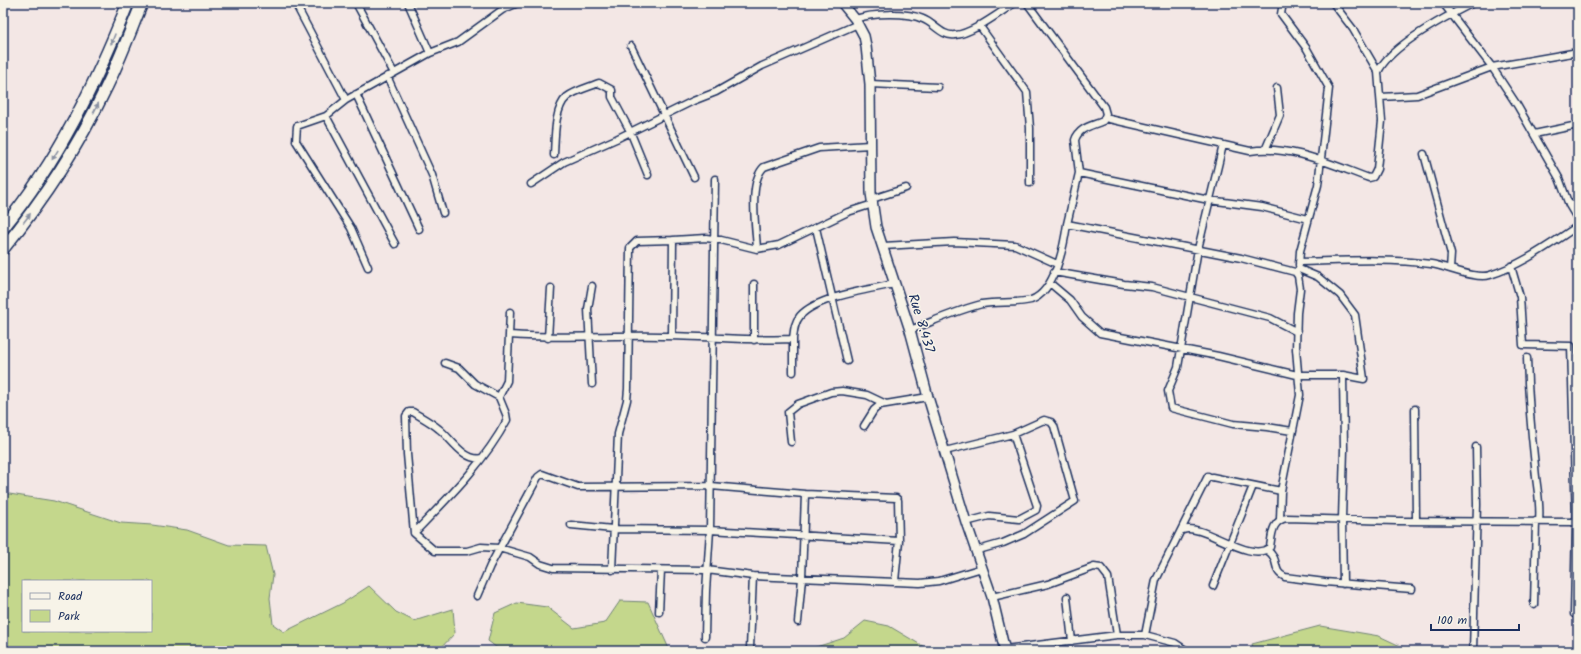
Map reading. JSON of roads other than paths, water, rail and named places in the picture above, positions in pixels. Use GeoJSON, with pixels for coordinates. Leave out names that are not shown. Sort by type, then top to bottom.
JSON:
{"type":"FeatureCollection","features":[{"type":"Feature","properties":{"kind":"highway"},"geometry":{"type":"LineString","coordinates":[[3,228],[31,192],[80,111],[102,66],[128,3]]}},
{"type":"Feature","properties":{"kind":"highway"},"geometry":{"type":"LineString","coordinates":[[3,249],[49,189],[90,121],[122,55],[142,3]]}},
{"type":"Feature","properties":{"kind":"main road","name":"Rue 8.437"},"geometry":{"type":"LineString","coordinates":[[842,3],[857,21],[866,46],[870,84],[872,202],[876,227],[910,330],[928,397],[966,522],[992,597],[1005,650]]}},
{"type":"Feature","properties":{"kind":"street"},"geometry":{"type":"LineString","coordinates":[[295,3],[346,100]]}},
{"type":"Feature","properties":{"kind":"street"},"geometry":{"type":"LineString","coordinates":[[356,3],[394,73]]}},
{"type":"Feature","properties":{"kind":"street"},"geometry":{"type":"LineString","coordinates":[[408,3],[430,53]]}},
{"type":"Feature","properties":{"kind":"street"},"geometry":{"type":"LineString","coordinates":[[499,3],[502,10]]}},
{"type":"Feature","properties":{"kind":"street"},"geometry":{"type":"LineString","coordinates":[[368,268],[351,228],[296,141],[298,126],[326,116],[356,94],[430,53],[458,42],[502,10],[518,3]]}},
{"type":"Feature","properties":{"kind":"street"},"geometry":{"type":"LineString","coordinates":[[531,184],[564,162],[716,92],[762,66],[857,21],[879,15],[915,17],[924,19],[952,36],[992,19],[1015,3]]}},
{"type":"Feature","properties":{"kind":"street"},"geometry":{"type":"LineString","coordinates":[[1027,3],[1104,107],[1105,118]]}},
{"type":"Feature","properties":{"kind":"street"},"geometry":{"type":"LineString","coordinates":[[1280,519],[1280,491],[1300,395],[1297,375],[1297,313],[1300,289],[1298,276],[1300,251],[1318,185],[1329,88],[1307,50],[1281,14],[1283,3]]}},
{"type":"Feature","properties":{"kind":"street"},"geometry":{"type":"LineString","coordinates":[[1105,118],[1250,151],[1266,148],[1322,160],[1370,178],[1373,177],[1377,169],[1382,122],[1378,72],[1353,29],[1333,3]]}},
{"type":"Feature","properties":{"kind":"street"},"geometry":{"type":"LineString","coordinates":[[1443,3],[1492,67],[1534,134],[1559,178],[1569,205],[1578,220]]}},
{"type":"Feature","properties":{"kind":"street"},"geometry":{"type":"LineString","coordinates":[[1378,72],[1382,63],[1392,53],[1451,14],[1473,3]]}},
{"type":"Feature","properties":{"kind":"street"},"geometry":{"type":"LineString","coordinates":[[979,25],[1027,92],[1030,128],[1030,183]]}},
{"type":"Feature","properties":{"kind":"street"},"geometry":{"type":"LineString","coordinates":[[631,46],[694,177]]}},
{"type":"Feature","properties":{"kind":"street"},"geometry":{"type":"LineString","coordinates":[[1381,97],[1417,95],[1492,67],[1578,52]]}},
{"type":"Feature","properties":{"kind":"street"},"geometry":{"type":"LineString","coordinates":[[387,76],[432,175],[443,213]]}},
{"type":"Feature","properties":{"kind":"street"},"geometry":{"type":"LineString","coordinates":[[554,155],[555,133],[560,105],[567,96],[598,83],[612,90],[612,97],[630,131],[648,175]]}},
{"type":"Feature","properties":{"kind":"street"},"geometry":{"type":"LineString","coordinates":[[870,84],[938,87]]}},
{"type":"Feature","properties":{"kind":"street"},"geometry":{"type":"LineString","coordinates":[[1266,148],[1280,115],[1277,88]]}},
{"type":"Feature","properties":{"kind":"street"},"geometry":{"type":"LineString","coordinates":[[356,94],[419,229]]}},
{"type":"Feature","properties":{"kind":"street"},"geometry":{"type":"LineString","coordinates":[[326,116],[395,244]]}},
{"type":"Feature","properties":{"kind":"street"},"geometry":{"type":"LineString","coordinates":[[910,330],[982,304],[1031,300],[1038,296],[1051,284],[1064,243],[1079,173],[1075,140],[1081,130],[1103,121],[1105,118]]}},
{"type":"Feature","properties":{"kind":"street"},"geometry":{"type":"LineString","coordinates":[[1534,134],[1578,125]]}},
{"type":"Feature","properties":{"kind":"street"},"geometry":{"type":"LineString","coordinates":[[757,249],[755,193],[757,178],[764,167],[819,148],[870,145]]}},
{"type":"Feature","properties":{"kind":"street"},"geometry":{"type":"LineString","coordinates":[[1223,145],[1198,249],[1191,298],[1180,348],[1178,367],[1168,391],[1171,408],[1233,424],[1292,431]]}},
{"type":"Feature","properties":{"kind":"street"},"geometry":{"type":"LineString","coordinates":[[1424,154],[1451,254],[1450,269]]}},
{"type":"Feature","properties":{"kind":"street"},"geometry":{"type":"LineString","coordinates":[[1079,173],[1209,200],[1262,207],[1308,219]]}},
{"type":"Feature","properties":{"kind":"street"},"geometry":{"type":"LineString","coordinates":[[705,637],[711,486],[715,179]]}},
{"type":"Feature","properties":{"kind":"street"},"geometry":{"type":"LineString","coordinates":[[612,570],[618,434],[627,400],[630,248],[637,241],[714,239],[757,249],[779,245],[848,212],[906,188]]}},
{"type":"Feature","properties":{"kind":"street"},"geometry":{"type":"LineString","coordinates":[[1569,205],[1578,200]]}},
{"type":"Feature","properties":{"kind":"street"},"geometry":{"type":"LineString","coordinates":[[1067,224],[1198,249],[1289,269],[1298,276]]}},
{"type":"Feature","properties":{"kind":"street"},"geometry":{"type":"LineString","coordinates":[[1299,265],[1386,260],[1432,264],[1467,274],[1489,276],[1532,256],[1578,226]]}},
{"type":"Feature","properties":{"kind":"street"},"geometry":{"type":"LineString","coordinates":[[816,228],[847,361]]}},
{"type":"Feature","properties":{"kind":"street"},"geometry":{"type":"LineString","coordinates":[[672,336],[673,240]]}},
{"type":"Feature","properties":{"kind":"street"},"geometry":{"type":"LineString","coordinates":[[882,246],[954,242],[1015,245],[1057,264]]}},
{"type":"Feature","properties":{"kind":"street"},"geometry":{"type":"LineString","coordinates":[[1051,284],[1070,300],[1082,317],[1100,332],[1180,348],[1297,375],[1344,375],[1364,379],[1355,315],[1340,294],[1318,276],[1299,265]]}},
{"type":"Feature","properties":{"kind":"street"},"geometry":{"type":"LineString","coordinates":[[1511,266],[1520,297],[1524,345],[1571,346],[1577,522],[1574,614]]}},
{"type":"Feature","properties":{"kind":"street"},"geometry":{"type":"LineString","coordinates":[[1054,272],[1124,284],[1152,287],[1270,318],[1297,332]]}},
{"type":"Feature","properties":{"kind":"street"},"geometry":{"type":"LineString","coordinates":[[754,284],[754,340]]}},
{"type":"Feature","properties":{"kind":"street"},"geometry":{"type":"LineString","coordinates":[[793,372],[794,326],[799,317],[817,305],[833,298],[895,284]]}},
{"type":"Feature","properties":{"kind":"street"},"geometry":{"type":"LineString","coordinates":[[592,286],[588,309],[592,384]]}},
{"type":"Feature","properties":{"kind":"street"},"geometry":{"type":"LineString","coordinates":[[548,338],[551,288]]}},
{"type":"Feature","properties":{"kind":"street"},"geometry":{"type":"LineString","coordinates":[[499,397],[506,381],[510,335],[510,312]]}},
{"type":"Feature","properties":{"kind":"street"},"geometry":{"type":"LineString","coordinates":[[510,335],[548,338],[629,335],[712,339],[793,339]]}},
{"type":"Feature","properties":{"kind":"street"},"geometry":{"type":"LineString","coordinates":[[1527,358],[1530,414],[1536,477],[1541,502],[1537,521],[1534,606]]}},
{"type":"Feature","properties":{"kind":"street"},"geometry":{"type":"LineString","coordinates":[[414,532],[453,493],[482,458],[507,420],[499,397],[475,384],[459,368],[445,363]]}},
{"type":"Feature","properties":{"kind":"street"},"geometry":{"type":"LineString","coordinates":[[1343,584],[1342,519],[1344,375]]}},
{"type":"Feature","properties":{"kind":"street"},"geometry":{"type":"LineString","coordinates":[[791,442],[788,412],[794,405],[842,391],[867,395],[886,404]]}},
{"type":"Feature","properties":{"kind":"street"},"geometry":{"type":"LineString","coordinates":[[864,426],[874,410],[880,405],[928,397]]}},
{"type":"Feature","properties":{"kind":"street"},"geometry":{"type":"LineString","coordinates":[[1415,409],[1416,521]]}},
{"type":"Feature","properties":{"kind":"street"},"geometry":{"type":"LineString","coordinates":[[482,458],[472,458],[460,450],[440,429],[413,412],[409,412],[406,416],[407,454],[414,532],[435,551],[467,551],[481,548],[499,548],[530,557],[540,564],[553,568],[612,570],[707,570],[753,576],[930,583],[982,568]]}},
{"type":"Feature","properties":{"kind":"street"},"geometry":{"type":"LineString","coordinates":[[945,451],[1013,434],[1046,420],[1054,426],[1074,501],[1024,534],[1003,543],[975,550]]}},
{"type":"Feature","properties":{"kind":"street"},"geometry":{"type":"LineString","coordinates":[[966,522],[989,516],[1019,519],[1036,510],[1037,506],[1013,434]]}},
{"type":"Feature","properties":{"kind":"street"},"geometry":{"type":"LineString","coordinates":[[1473,651],[1476,447]]}},
{"type":"Feature","properties":{"kind":"street"},"geometry":{"type":"LineString","coordinates":[[477,596],[499,548],[540,474],[578,487],[711,486],[805,494],[896,498],[898,500],[899,541],[895,581]]}},
{"type":"Feature","properties":{"kind":"street"},"geometry":{"type":"LineString","coordinates":[[1145,635],[1156,580],[1177,536],[1183,530],[1210,477],[1280,491]]}},
{"type":"Feature","properties":{"kind":"street"},"geometry":{"type":"LineString","coordinates":[[1213,586],[1253,486]]}},
{"type":"Feature","properties":{"kind":"street"},"geometry":{"type":"LineString","coordinates":[[798,622],[802,578],[805,494]]}},
{"type":"Feature","properties":{"kind":"street"},"geometry":{"type":"LineString","coordinates":[[1183,530],[1192,529],[1239,548],[1261,551],[1267,550],[1270,547],[1274,524],[1280,519],[1577,522]]}},
{"type":"Feature","properties":{"kind":"street"},"geometry":{"type":"LineString","coordinates":[[571,525],[613,529],[710,530],[899,541]]}},
{"type":"Feature","properties":{"kind":"street"},"geometry":{"type":"LineString","coordinates":[[1267,550],[1276,559],[1277,571],[1280,575],[1343,584],[1412,589]]}},
{"type":"Feature","properties":{"kind":"street"},"geometry":{"type":"LineString","coordinates":[[992,597],[1048,584],[1094,567],[1101,568],[1108,577],[1117,635]]}},
{"type":"Feature","properties":{"kind":"street"},"geometry":{"type":"LineString","coordinates":[[659,612],[661,570]]}},
{"type":"Feature","properties":{"kind":"street"},"geometry":{"type":"LineString","coordinates":[[750,648],[753,576]]}},
{"type":"Feature","properties":{"kind":"street"},"geometry":{"type":"LineString","coordinates":[[1067,597],[1072,641]]}},
{"type":"Feature","properties":{"kind":"street"},"geometry":{"type":"LineString","coordinates":[[1005,650],[1117,635],[1145,635],[1175,643],[1187,651]]}}]}
